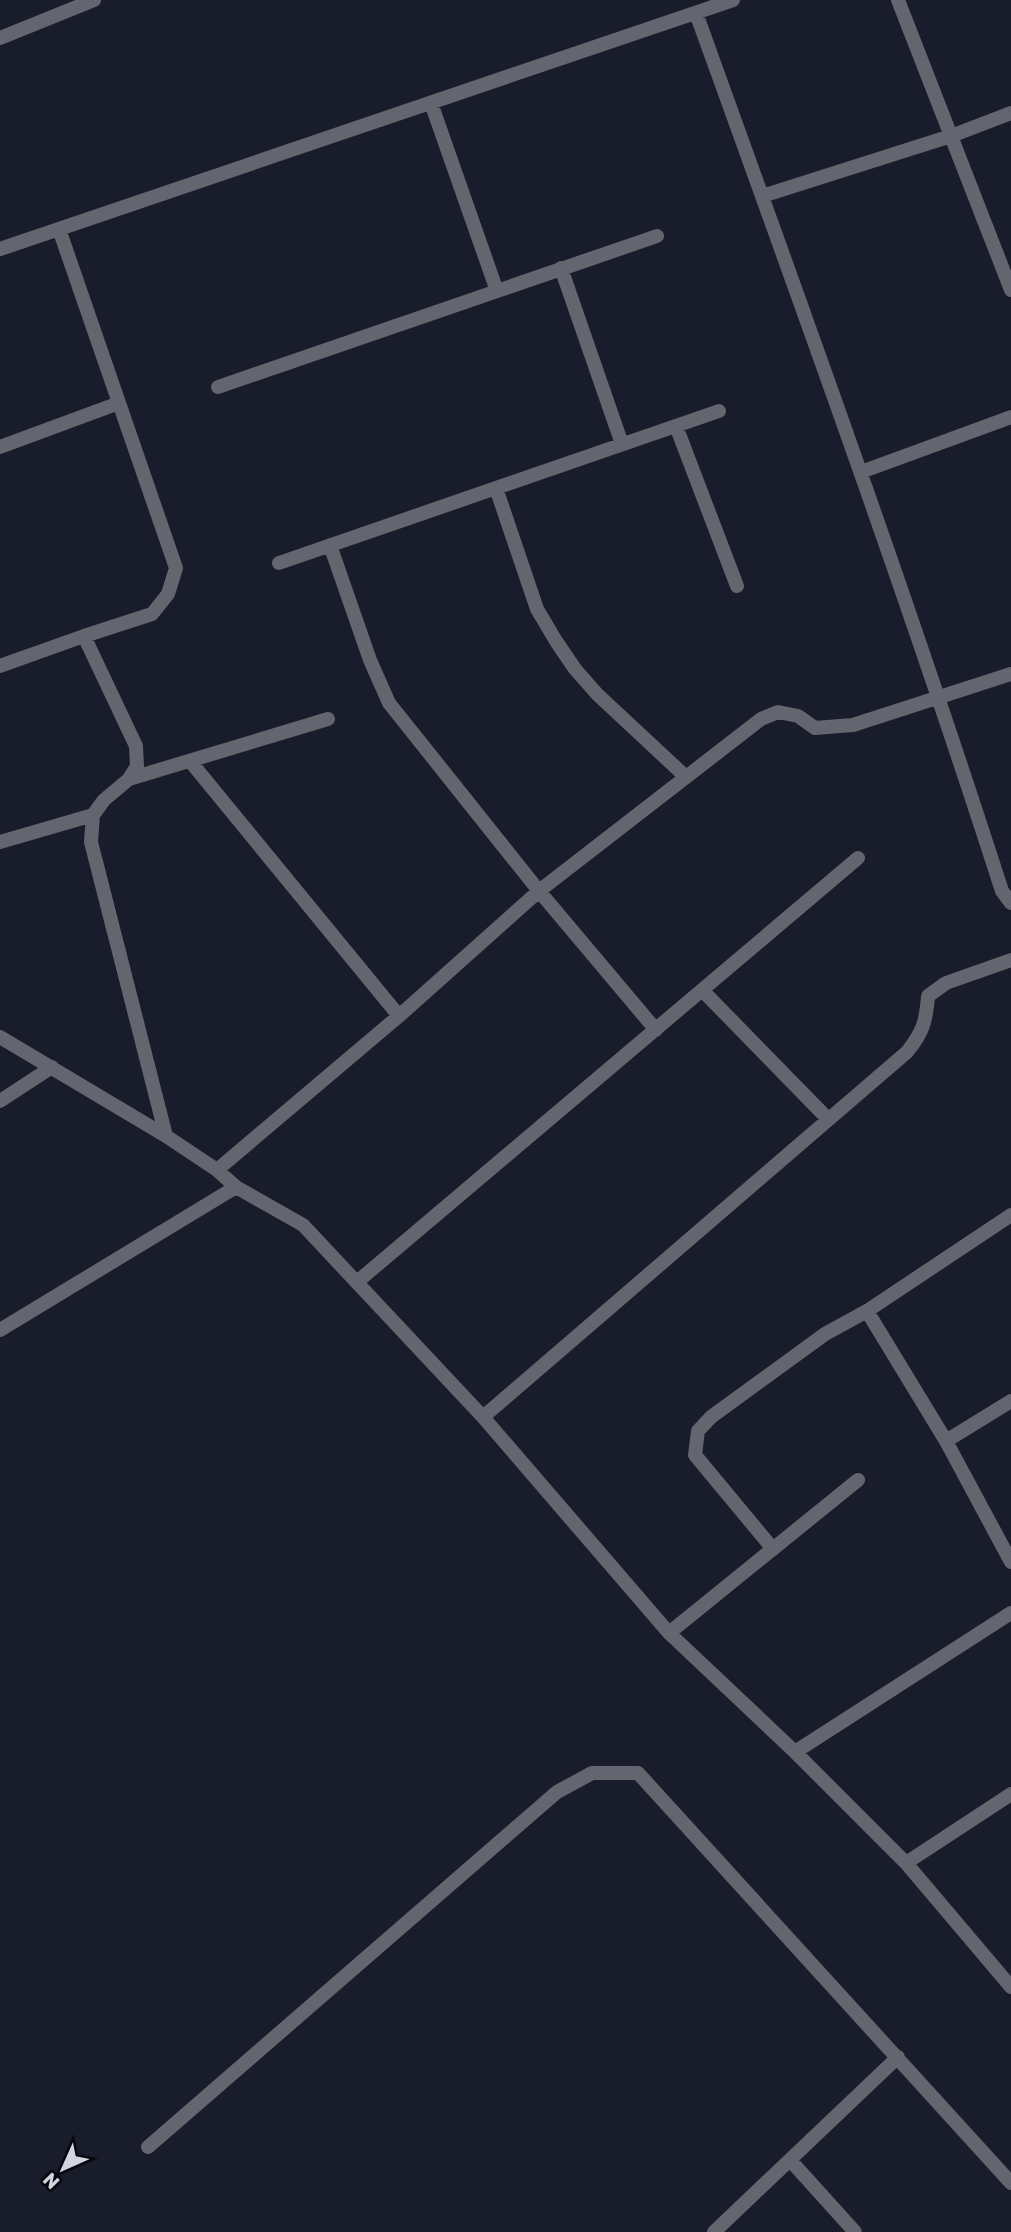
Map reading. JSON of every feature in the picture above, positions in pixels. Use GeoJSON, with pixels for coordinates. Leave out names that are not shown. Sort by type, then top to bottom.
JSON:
{"type":"FeatureCollection","features":[{"type":"Feature","properties":{"kind":"street"},"geometry":{"type":"LineString","coordinates":[[0,38],[94,0]]}},
{"type":"Feature","properties":{"kind":"street"},"geometry":{"type":"LineString","coordinates":[[0,249],[733,0]]}},
{"type":"Feature","properties":{"kind":"street"},"geometry":{"type":"LineString","coordinates":[[898,0],[1011,290]]}},
{"type":"Feature","properties":{"kind":"street"},"geometry":{"type":"LineString","coordinates":[[696,13],[940,697],[1002,891],[1011,903]]}},
{"type":"Feature","properties":{"kind":"street"},"geometry":{"type":"LineString","coordinates":[[431,103],[497,291]]}},
{"type":"Feature","properties":{"kind":"street"},"geometry":{"type":"LineString","coordinates":[[762,196],[951,136],[1011,113]]}},
{"type":"Feature","properties":{"kind":"street"},"geometry":{"type":"LineString","coordinates":[[0,666],[152,614],[168,594],[176,568],[59,229]]}},
{"type":"Feature","properties":{"kind":"street"},"geometry":{"type":"LineString","coordinates":[[218,387],[657,236]]}},
{"type":"Feature","properties":{"kind":"street"},"geometry":{"type":"LineString","coordinates":[[561,268],[622,444]]}},
{"type":"Feature","properties":{"kind":"street"},"geometry":{"type":"LineString","coordinates":[[0,447],[119,403]]}},
{"type":"Feature","properties":{"kind":"street"},"geometry":{"type":"LineString","coordinates":[[279,563],[719,411]]}},
{"type":"Feature","properties":{"kind":"street"},"geometry":{"type":"LineString","coordinates":[[861,472],[1011,418]]}},
{"type":"Feature","properties":{"kind":"street"},"geometry":{"type":"LineString","coordinates":[[676,426],[737,586]]}},
{"type":"Feature","properties":{"kind":"street"},"geometry":{"type":"LineString","coordinates":[[496,488],[537,609],[556,641],[575,669],[597,694],[686,777]]}},
{"type":"Feature","properties":{"kind":"street"},"geometry":{"type":"LineString","coordinates":[[330,545],[370,660],[389,703],[539,891],[656,1030]]}},
{"type":"Feature","properties":{"kind":"street"},"geometry":{"type":"LineString","coordinates":[[85,636],[136,746],[137,766],[129,779],[104,800],[93,815],[91,842],[166,1136]]}},
{"type":"Feature","properties":{"kind":"street"},"geometry":{"type":"LineString","coordinates":[[217,1170],[399,1016],[539,891],[761,719],[778,712],[798,716],[815,728],[853,725],[1011,674]]}},
{"type":"Feature","properties":{"kind":"street"},"geometry":{"type":"LineString","coordinates":[[129,779],[328,719]]}},
{"type":"Feature","properties":{"kind":"street"},"geometry":{"type":"LineString","coordinates":[[190,761],[399,1016]]}},
{"type":"Feature","properties":{"kind":"street"},"geometry":{"type":"LineString","coordinates":[[0,842],[93,815]]}},
{"type":"Feature","properties":{"kind":"street"},"geometry":{"type":"LineString","coordinates":[[357,1282],[858,858]]}},
{"type":"Feature","properties":{"kind":"street"},"geometry":{"type":"LineString","coordinates":[[483,1417],[907,1052],[926,1022],[928,996],[946,983],[1011,960]]}},
{"type":"Feature","properties":{"kind":"street"},"geometry":{"type":"LineString","coordinates":[[702,990],[828,1119]]}},
{"type":"Feature","properties":{"kind":"street"},"geometry":{"type":"LineString","coordinates":[[0,1037],[166,1136],[217,1170],[236,1187],[303,1225],[483,1417],[669,1633],[795,1752],[906,1863],[1011,1987]]}},
{"type":"Feature","properties":{"kind":"street"},"geometry":{"type":"LineString","coordinates":[[0,1101],[52,1067]]}},
{"type":"Feature","properties":{"kind":"street"},"geometry":{"type":"LineString","coordinates":[[0,1330],[236,1187]]}},
{"type":"Feature","properties":{"kind":"street"},"geometry":{"type":"LineString","coordinates":[[773,1549],[695,1455],[698,1431],[711,1417],[825,1334],[867,1311],[1011,1215]]}},
{"type":"Feature","properties":{"kind":"street"},"geometry":{"type":"LineString","coordinates":[[867,1311],[946,1441],[1011,1562]]}},
{"type":"Feature","properties":{"kind":"street"},"geometry":{"type":"LineString","coordinates":[[946,1441],[1011,1401]]}},
{"type":"Feature","properties":{"kind":"street"},"geometry":{"type":"LineString","coordinates":[[669,1633],[858,1480]]}},
{"type":"Feature","properties":{"kind":"street"},"geometry":{"type":"LineString","coordinates":[[795,1752],[1011,1613]]}},
{"type":"Feature","properties":{"kind":"street"},"geometry":{"type":"LineString","coordinates":[[148,2147],[557,1793],[592,1773],[638,1773],[1011,2183]]}},
{"type":"Feature","properties":{"kind":"street"},"geometry":{"type":"LineString","coordinates":[[906,1863],[1011,1794]]}},
{"type":"Feature","properties":{"kind":"street"},"geometry":{"type":"LineString","coordinates":[[714,2232],[898,2057]]}},
{"type":"Feature","properties":{"kind":"street"},"geometry":{"type":"LineString","coordinates":[[790,2160],[855,2232]]}}]}
